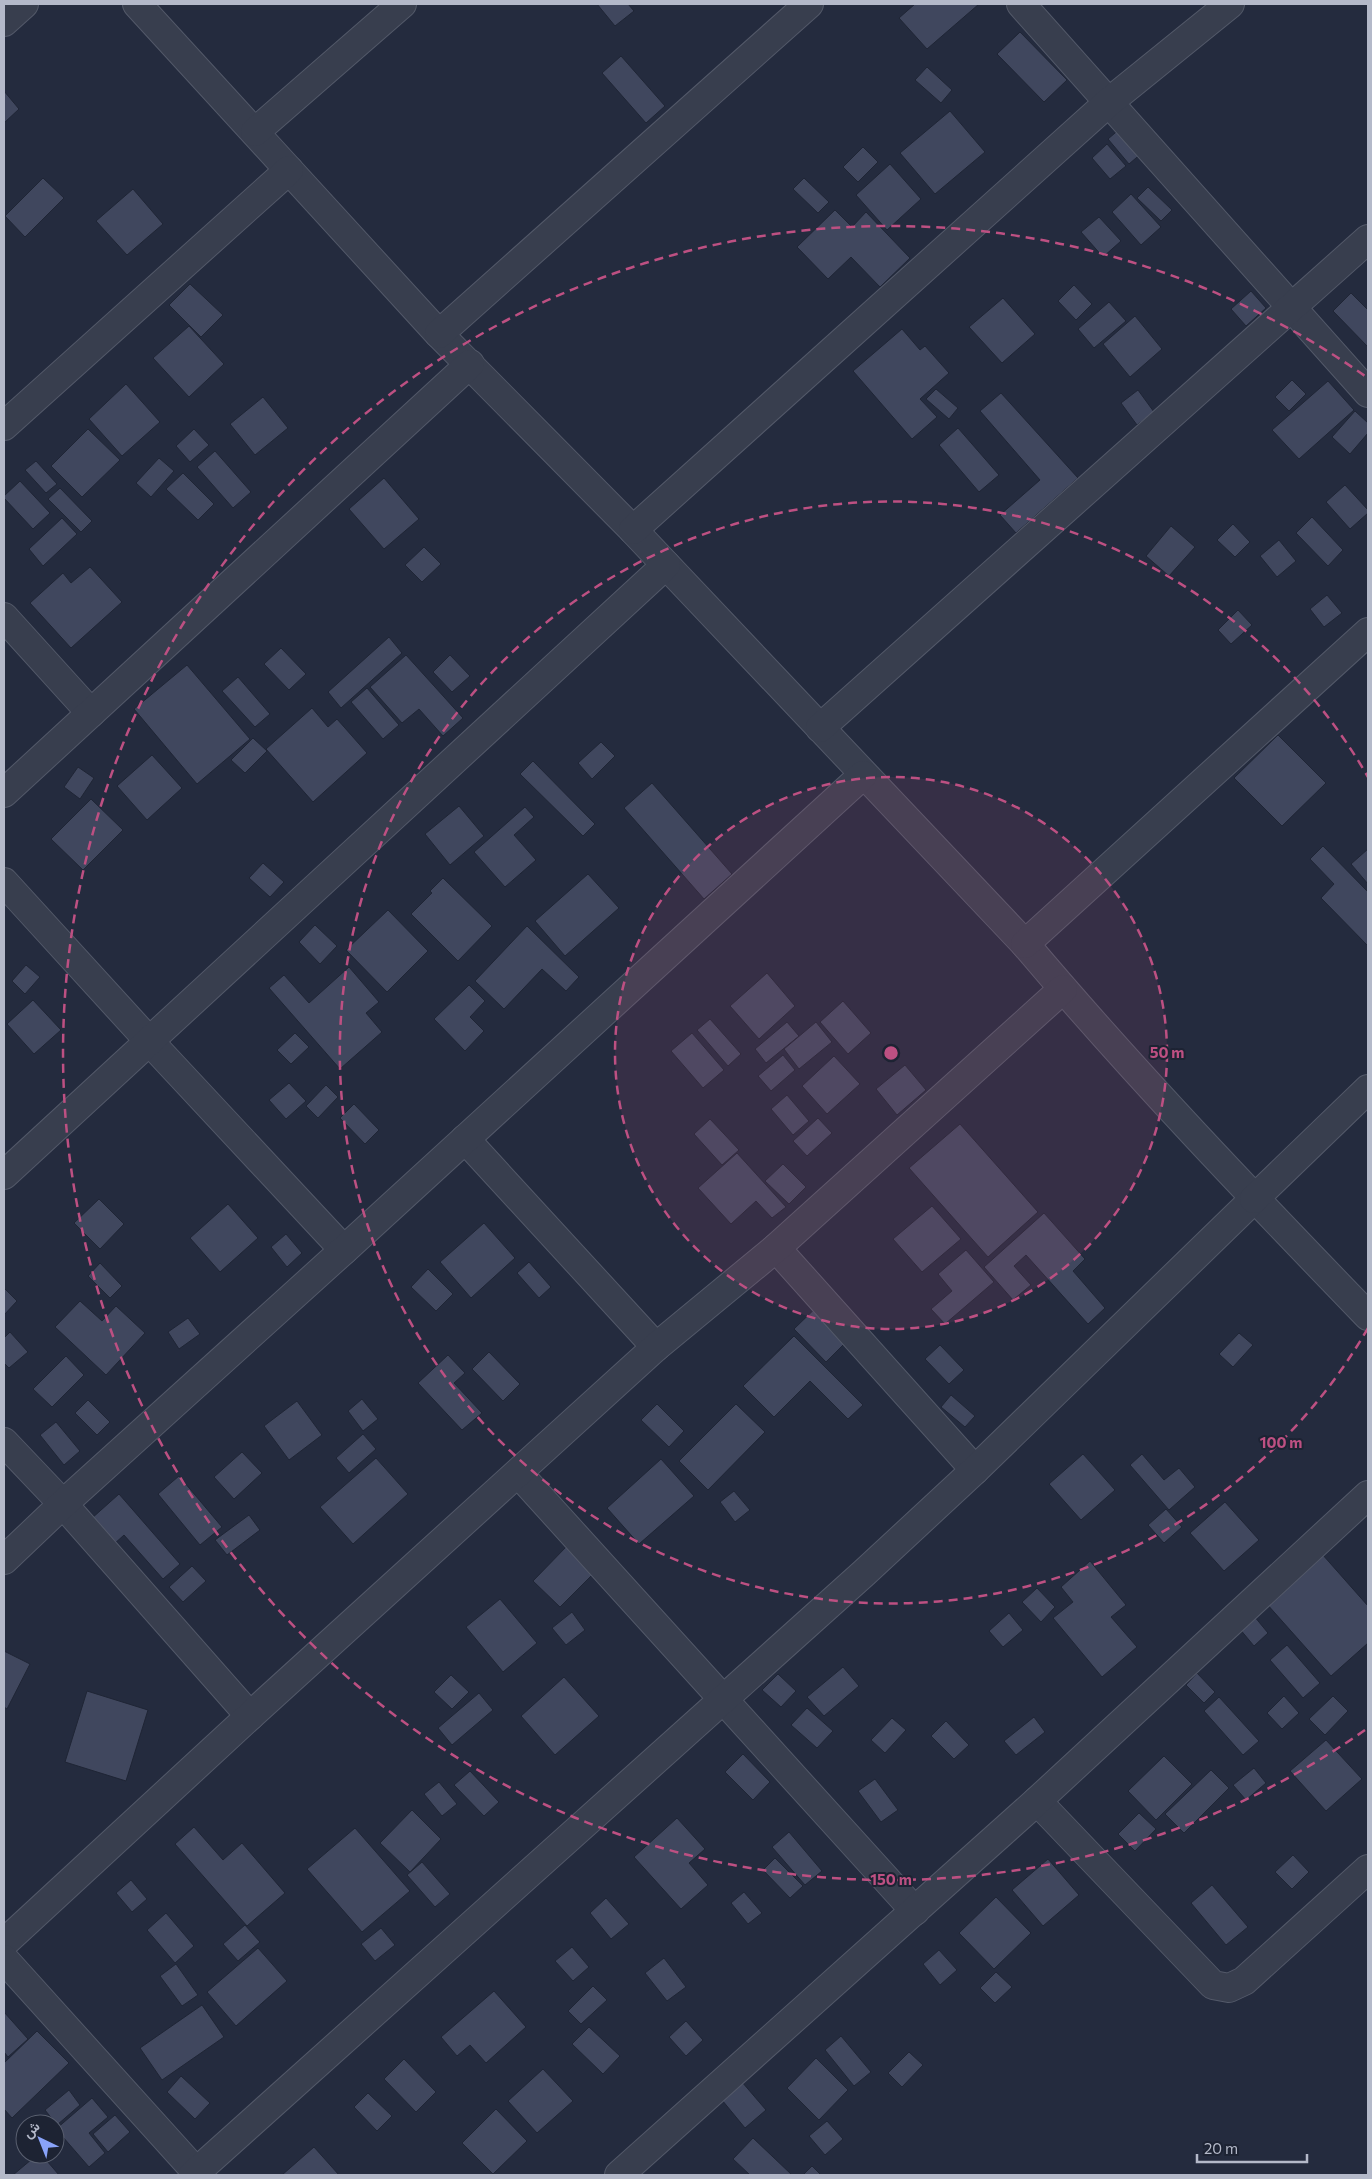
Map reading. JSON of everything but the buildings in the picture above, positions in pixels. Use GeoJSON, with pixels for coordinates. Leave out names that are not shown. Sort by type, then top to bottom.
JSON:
{"type":"FeatureCollection","features":[{"type":"Feature","properties":{"kind":"street"},"geometry":{"type":"LineString","coordinates":[[4,22],[24,4]]}},
{"type":"Feature","properties":{"kind":"street"},"geometry":{"type":"LineString","coordinates":[[137,4],[439,334],[633,530],[1025,944],[1063,989],[1254,1199],[1368,1316]]}},
{"type":"Feature","properties":{"kind":"street"},"geometry":{"type":"LineString","coordinates":[[255,132],[402,4]]}},
{"type":"Feature","properties":{"kind":"street"},"geometry":{"type":"LineString","coordinates":[[439,334],[808,4]]}},
{"type":"Feature","properties":{"kind":"street"},"geometry":{"type":"LineString","coordinates":[[1020,4],[1368,393]]}},
{"type":"Feature","properties":{"kind":"street"},"geometry":{"type":"LineString","coordinates":[[633,530],[1109,102],[1230,4]]}},
{"type":"Feature","properties":{"kind":"street"},"geometry":{"type":"LineString","coordinates":[[4,426],[289,170]]}},
{"type":"Feature","properties":{"kind":"street"},"geometry":{"type":"LineString","coordinates":[[820,728],[1368,239]]}},
{"type":"Feature","properties":{"kind":"street"},"geometry":{"type":"LineString","coordinates":[[4,793],[470,364]]}},
{"type":"Feature","properties":{"kind":"street"},"geometry":{"type":"LineString","coordinates":[[4,1175],[666,565]]}},
{"type":"Feature","properties":{"kind":"street"},"geometry":{"type":"LineString","coordinates":[[4,617],[91,713]]}},
{"type":"Feature","properties":{"kind":"street"},"geometry":{"type":"LineString","coordinates":[[1025,944],[1368,632]]}},
{"type":"Feature","properties":{"kind":"street"},"geometry":{"type":"LineString","coordinates":[[4,1560],[63,1504],[864,775]]}},
{"type":"Feature","properties":{"kind":"street"},"geometry":{"type":"LineString","coordinates":[[4,882],[344,1250]]}},
{"type":"Feature","properties":{"kind":"street"},"geometry":{"type":"LineString","coordinates":[[4,1943],[250,1716],[656,1347],[776,1248],[1063,989]]}},
{"type":"Feature","properties":{"kind":"street"},"geometry":{"type":"LineString","coordinates":[[4,1959],[196,2174],[723,1700],[975,1470],[1368,1089]]}},
{"type":"Feature","properties":{"kind":"street"},"geometry":{"type":"LineString","coordinates":[[465,1139],[656,1347]]}},
{"type":"Feature","properties":{"kind":"street"},"geometry":{"type":"LineString","coordinates":[[776,1248],[975,1470]]}},
{"type":"Feature","properties":{"kind":"street"},"geometry":{"type":"LineString","coordinates":[[4,1442],[63,1504],[250,1716]]}},
{"type":"Feature","properties":{"kind":"street"},"geometry":{"type":"LineString","coordinates":[[518,1473],[915,1911]]}},
{"type":"Feature","properties":{"kind":"street"},"geometry":{"type":"LineString","coordinates":[[619,2175],[1037,1801],[1368,1495]]}},
{"type":"Feature","properties":{"kind":"street"},"geometry":{"type":"LineString","coordinates":[[1037,1801],[1213,1985],[1229,1988],[1244,1981],[1368,1869]]}}]}
